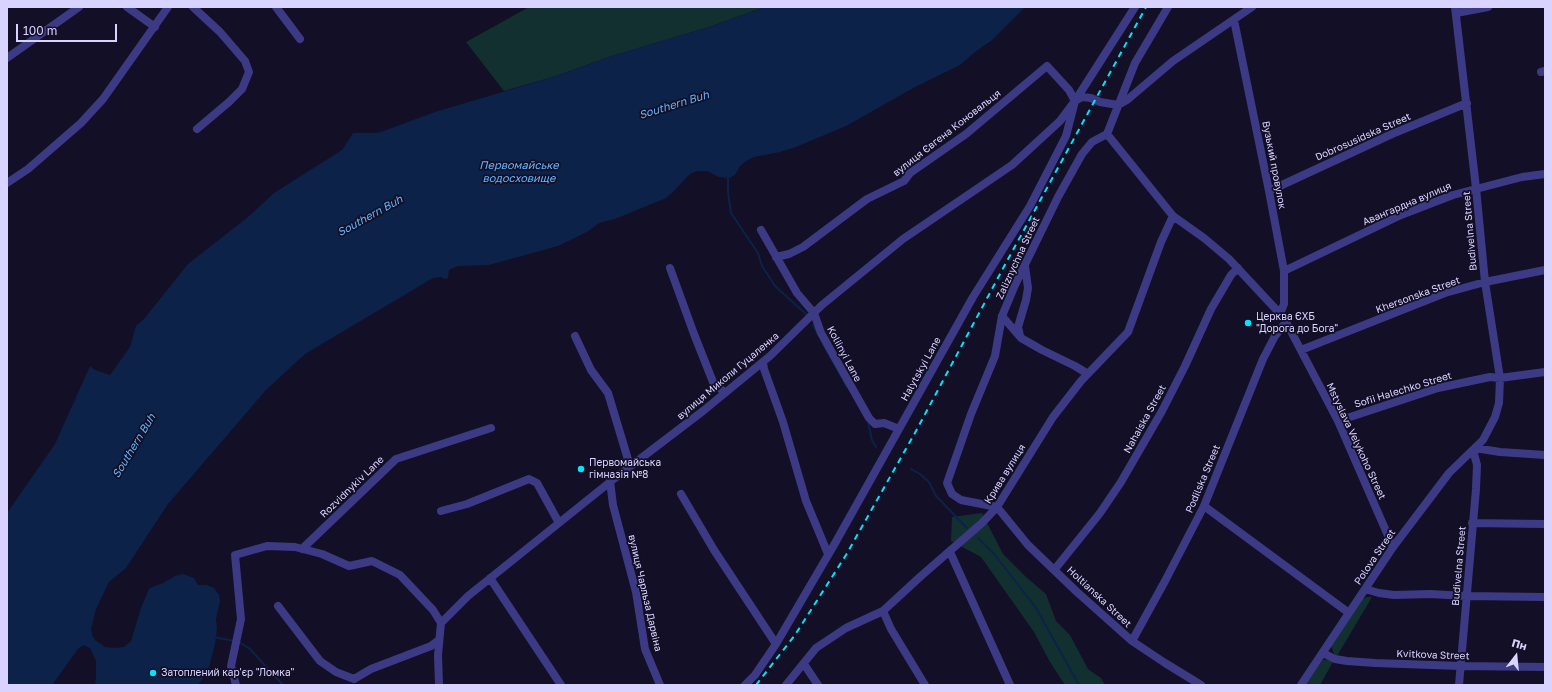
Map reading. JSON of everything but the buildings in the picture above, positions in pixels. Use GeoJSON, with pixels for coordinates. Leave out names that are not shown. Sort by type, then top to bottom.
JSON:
{"type":"FeatureCollection","features":[{"type":"Feature","properties":{"kind":"street"},"geometry":{"type":"LineString","coordinates":[[7,58],[79,7]]}},
{"type":"Feature","properties":{"kind":"street"},"geometry":{"type":"LineString","coordinates":[[127,7],[155,27]]}},
{"type":"Feature","properties":{"kind":"street"},"geometry":{"type":"LineString","coordinates":[[7,183],[28,169],[81,123],[103,99],[168,7]]}},
{"type":"Feature","properties":{"kind":"street"},"geometry":{"type":"LineString","coordinates":[[193,7],[220,32],[245,61],[249,72],[242,89],[229,102],[197,128]]}},
{"type":"Feature","properties":{"kind":"street"},"geometry":{"type":"LineString","coordinates":[[276,7],[300,39]]}},
{"type":"Feature","properties":{"kind":"street"},"geometry":{"type":"LineString","coordinates":[[1075,102],[1134,7]]}},
{"type":"Feature","properties":{"kind":"street"},"geometry":{"type":"LineString","coordinates":[[1107,134],[1135,63],[1168,7]]}},
{"type":"Feature","properties":{"kind":"street"},"geometry":{"type":"LineString","coordinates":[[1075,102],[1082,97],[1118,105],[1127,100],[1173,61],[1252,7]]}},
{"type":"Feature","properties":{"kind":"street"},"geometry":{"type":"LineString","coordinates":[[1455,10],[1488,7]]}},
{"type":"Feature","properties":{"kind":"street","name":"Budivelna Street"},"geometry":{"type":"LineString","coordinates":[[1455,10],[1467,103],[1485,282],[1500,378],[1499,402],[1495,416],[1482,440],[1474,449],[1477,465],[1459,685]]}},
{"type":"Feature","properties":{"kind":"street","name":"Вузький провулок"},"geometry":{"type":"LineString","coordinates":[[1234,20],[1284,271],[1284,304],[1280,314]]}},
{"type":"Feature","properties":{"kind":"street","name":"вулиця Євгена Коновальця"},"geometry":{"type":"LineString","coordinates":[[776,257],[789,254],[803,247],[867,198],[904,181],[910,173],[966,134],[1047,66],[1069,90],[1075,102]]}},
{"type":"Feature","properties":{"kind":"street","name":"вулиця Миколи Гуцаленка"},"geometry":{"type":"LineString","coordinates":[[442,623],[468,596],[490,578],[610,481],[763,362],[814,313],[904,239],[1012,165],[1060,121],[1075,102]]}},
{"type":"Feature","properties":{"kind":"street","name":"Halytskyi Lane"},"geometry":{"type":"LineString","coordinates":[[744,685],[755,675],[776,644],[973,297],[1030,206],[1066,136],[1075,102]]}},
{"type":"Feature","properties":{"kind":"street","name":"Dobrosusidska Street"},"geometry":{"type":"LineString","coordinates":[[1269,191],[1392,134],[1467,103]]}},
{"type":"Feature","properties":{"kind":"street","name":"Mstyslava Velykoho Street"},"geometry":{"type":"LineString","coordinates":[[1107,134],[1174,216],[1204,238],[1238,268],[1286,322],[1338,421],[1393,547]]}},
{"type":"Feature","properties":{"kind":"street","name":"Zaliznychna Street"},"geometry":{"type":"LineString","coordinates":[[997,507],[961,500],[952,494],[947,483],[971,414],[995,356],[1002,316],[1015,285],[1058,197],[1082,154],[1092,142],[1107,134]]}},
{"type":"Feature","properties":{"kind":"street","name":"Авангардна вулиця"},"geometry":{"type":"LineString","coordinates":[[1284,271],[1401,215],[1453,195],[1522,177],[1545,174]]}},
{"type":"Feature","properties":{"kind":"street","name":"Крива вулиця"},"geometry":{"type":"LineString","coordinates":[[786,685],[816,648],[846,628],[883,611],[982,523],[997,507],[1053,417],[1088,374],[1128,332],[1161,242],[1174,216]]}},
{"type":"Feature","properties":{"kind":"street","name":"Koliinyi Lane"},"geometry":{"type":"LineString","coordinates":[[761,230],[797,293],[814,313],[821,333],[869,418],[875,424],[884,423],[899,428]]}},
{"type":"Feature","properties":{"kind":"street"},"geometry":{"type":"LineString","coordinates":[[1020,336],[1018,327],[1028,288],[1025,266]]}},
{"type":"Feature","properties":{"kind":"street"},"geometry":{"type":"LineString","coordinates":[[670,268],[713,382],[725,393]]}},
{"type":"Feature","properties":{"kind":"street","name":"Nahaiska Street"},"geometry":{"type":"LineString","coordinates":[[1055,569],[1100,513],[1121,482],[1186,366],[1212,309],[1231,275],[1238,268]]}},
{"type":"Feature","properties":{"kind":"street","name":"Khersonska Street"},"geometry":{"type":"LineString","coordinates":[[1301,350],[1445,293],[1485,282],[1545,270]]}},
{"type":"Feature","properties":{"kind":"street"},"geometry":{"type":"LineString","coordinates":[[1002,316],[1020,336],[1042,350],[1088,374]]}},
{"type":"Feature","properties":{"kind":"street","name":"Podilska Street"},"geometry":{"type":"LineString","coordinates":[[1132,641],[1204,506],[1263,360],[1275,336],[1286,322]]}},
{"type":"Feature","properties":{"kind":"street"},"geometry":{"type":"LineString","coordinates":[[575,336],[591,370],[608,393],[630,466]]}},
{"type":"Feature","properties":{"kind":"street"},"geometry":{"type":"LineString","coordinates":[[763,362],[764,370],[783,422],[806,501],[828,554]]}},
{"type":"Feature","properties":{"kind":"street","name":"Sofii Halechko Street"},"geometry":{"type":"LineString","coordinates":[[1338,421],[1438,388],[1490,377],[1500,378],[1545,372]]}},
{"type":"Feature","properties":{"kind":"street","name":"Rozvidnykiv Lane"},"geometry":{"type":"LineString","coordinates":[[302,549],[396,459],[491,428]]}},
{"type":"Feature","properties":{"kind":"street"},"geometry":{"type":"LineString","coordinates":[[1474,449],[1545,455]]}},
{"type":"Feature","properties":{"kind":"street","name":"Polova Street"},"geometry":{"type":"LineString","coordinates":[[1301,685],[1393,547],[1449,473],[1474,449]]}},
{"type":"Feature","properties":{"kind":"street"},"geometry":{"type":"LineString","coordinates":[[441,511],[467,504],[529,479],[537,483],[559,523]]}},
{"type":"Feature","properties":{"kind":"street","name":"вулиця Чарльза Дарвіна"},"geometry":{"type":"LineString","coordinates":[[610,481],[613,505],[636,592],[646,649],[660,685]]}},
{"type":"Feature","properties":{"kind":"street"},"geometry":{"type":"LineString","coordinates":[[681,494],[714,550],[776,644]]}},
{"type":"Feature","properties":{"kind":"street"},"geometry":{"type":"LineString","coordinates":[[1204,506],[1349,614]]}},
{"type":"Feature","properties":{"kind":"street","name":"Holtianska Street"},"geometry":{"type":"LineString","coordinates":[[997,507],[1028,545],[1055,569],[1077,592],[1132,641],[1201,685]]}},
{"type":"Feature","properties":{"kind":"street"},"geometry":{"type":"LineString","coordinates":[[1472,523],[1545,524]]}},
{"type":"Feature","properties":{"kind":"street"},"geometry":{"type":"LineString","coordinates":[[236,685],[231,666],[241,619],[235,555],[267,546],[295,547],[322,554],[350,566],[372,561],[400,575],[433,610],[442,623],[438,655],[439,685]]}},
{"type":"Feature","properties":{"kind":"street"},"geometry":{"type":"LineString","coordinates":[[950,552],[1010,685]]}},
{"type":"Feature","properties":{"kind":"street"},"geometry":{"type":"LineString","coordinates":[[490,578],[561,685]]}},
{"type":"Feature","properties":{"kind":"street"},"geometry":{"type":"LineString","coordinates":[[1365,590],[1394,595],[1430,594],[1545,597]]}},
{"type":"Feature","properties":{"kind":"street"},"geometry":{"type":"LineString","coordinates":[[278,606],[320,661],[336,672],[356,682],[371,669],[431,646],[439,640]]}},
{"type":"Feature","properties":{"kind":"street"},"geometry":{"type":"LineString","coordinates":[[883,611],[891,629],[925,685]]}},
{"type":"Feature","properties":{"kind":"street","name":"Kvitkova Street"},"geometry":{"type":"LineString","coordinates":[[1322,653],[1335,659],[1347,661],[1460,666],[1545,667]]}},
{"type":"Feature","properties":{"kind":"street"},"geometry":{"type":"LineString","coordinates":[[804,664],[818,685]]}},
{"type":"Feature","properties":{"kind":"green space"},"geometry":{"type":"Polygon","coordinates":[[[529,7],[765,7],[709,27],[612,56],[553,77],[504,91],[466,42],[529,7]]]}},
{"type":"Feature","properties":{"kind":"green space"},"geometry":{"type":"Polygon","coordinates":[[[982,513],[1003,554],[1046,594],[1056,621],[1070,635],[1088,669],[1101,678],[1105,685],[1065,685],[1050,662],[1034,632],[981,557],[951,541],[952,517],[982,513]]]}},
{"type":"Feature","properties":{"kind":"green space"},"geometry":{"type":"Polygon","coordinates":[[[1372,597],[1337,656],[1335,656],[1331,646],[1363,599],[1372,597]]]}},
{"type":"Feature","properties":{"kind":"green space"},"geometry":{"type":"Polygon","coordinates":[[[1323,660],[1334,660],[1320,685],[1305,685],[1323,660]]]}},
{"type":"Feature","properties":{"kind":"water","name":"Первомайське водосховище"},"geometry":{"type":"Polygon","coordinates":[[[765,7],[1025,7],[991,41],[960,65],[915,87],[846,126],[796,147],[754,157],[740,166],[735,175],[729,178],[719,177],[707,171],[697,171],[690,174],[666,198],[615,219],[599,223],[587,232],[558,246],[489,265],[458,266],[449,270],[448,278],[433,278],[305,354],[266,390],[168,504],[126,568],[109,582],[96,609],[91,629],[95,640],[105,647],[124,647],[131,641],[141,608],[149,589],[152,587],[175,576],[183,574],[194,578],[198,585],[207,585],[214,588],[219,595],[220,601],[216,619],[217,629],[215,644],[208,671],[198,685],[95,685],[96,661],[90,648],[83,645],[78,649],[52,685],[7,685],[7,513],[55,444],[90,366],[95,370],[110,375],[130,347],[136,326],[144,319],[188,264],[248,217],[274,193],[342,150],[353,133],[381,132],[435,112],[553,77],[612,56],[709,27],[765,7]]]}},
{"type":"Feature","properties":{"kind":"waterway"},"geometry":{"type":"LineString","coordinates":[[728,177],[728,192],[731,213],[758,253],[762,266],[775,286],[807,315]]}},
{"type":"Feature","properties":{"kind":"waterway"},"geometry":{"type":"LineString","coordinates":[[813,325],[817,333]]}},
{"type":"Feature","properties":{"kind":"waterway"},"geometry":{"type":"LineString","coordinates":[[823,344],[847,387]]}},
{"type":"Feature","properties":{"kind":"waterway"},"geometry":{"type":"LineString","coordinates":[[868,422],[872,440],[876,447]]}},
{"type":"Feature","properties":{"kind":"waterway"},"geometry":{"type":"LineString","coordinates":[[911,469],[920,474],[929,482],[936,496],[967,528]]}},
{"type":"Feature","properties":{"kind":"waterway"},"geometry":{"type":"LineString","coordinates":[[978,538],[995,555],[1036,608],[1079,685]]}},
{"type":"Feature","properties":{"kind":"waterway"},"geometry":{"type":"LineString","coordinates":[[214,637],[234,641]]}},
{"type":"Feature","properties":{"kind":"waterway"},"geometry":{"type":"LineString","coordinates":[[239,642],[250,649],[283,685]]}},
{"type":"Feature","properties":{"kind":"railway"},"geometry":{"type":"LineString","coordinates":[[756,685],[795,635],[846,555],[916,431],[1146,7]]}},
{"type":"Feature","properties":{"kind":"place","name":"Церква ЄХБ \"Дорога до Бога\""},"geometry":{"type":"Point","coordinates":[1248,323]}},
{"type":"Feature","properties":{"kind":"place","name":"Первомайська гімназія №8"},"geometry":{"type":"Point","coordinates":[581,469]}},
{"type":"Feature","properties":{"kind":"place","name":"Затоплений кар'єр \"Ломка\""},"geometry":{"type":"Point","coordinates":[153,673]}},
{"type":"Feature","properties":{"kind":"water label","name":"Southern Buh"},"geometry":{"type":"Point","coordinates":[674,105]}},
{"type":"Feature","properties":{"kind":"water label","name":"Southern Buh"},"geometry":{"type":"Point","coordinates":[370,216]}},
{"type":"Feature","properties":{"kind":"water label","name":"Southern Buh"},"geometry":{"type":"Point","coordinates":[134,446]}}]}
